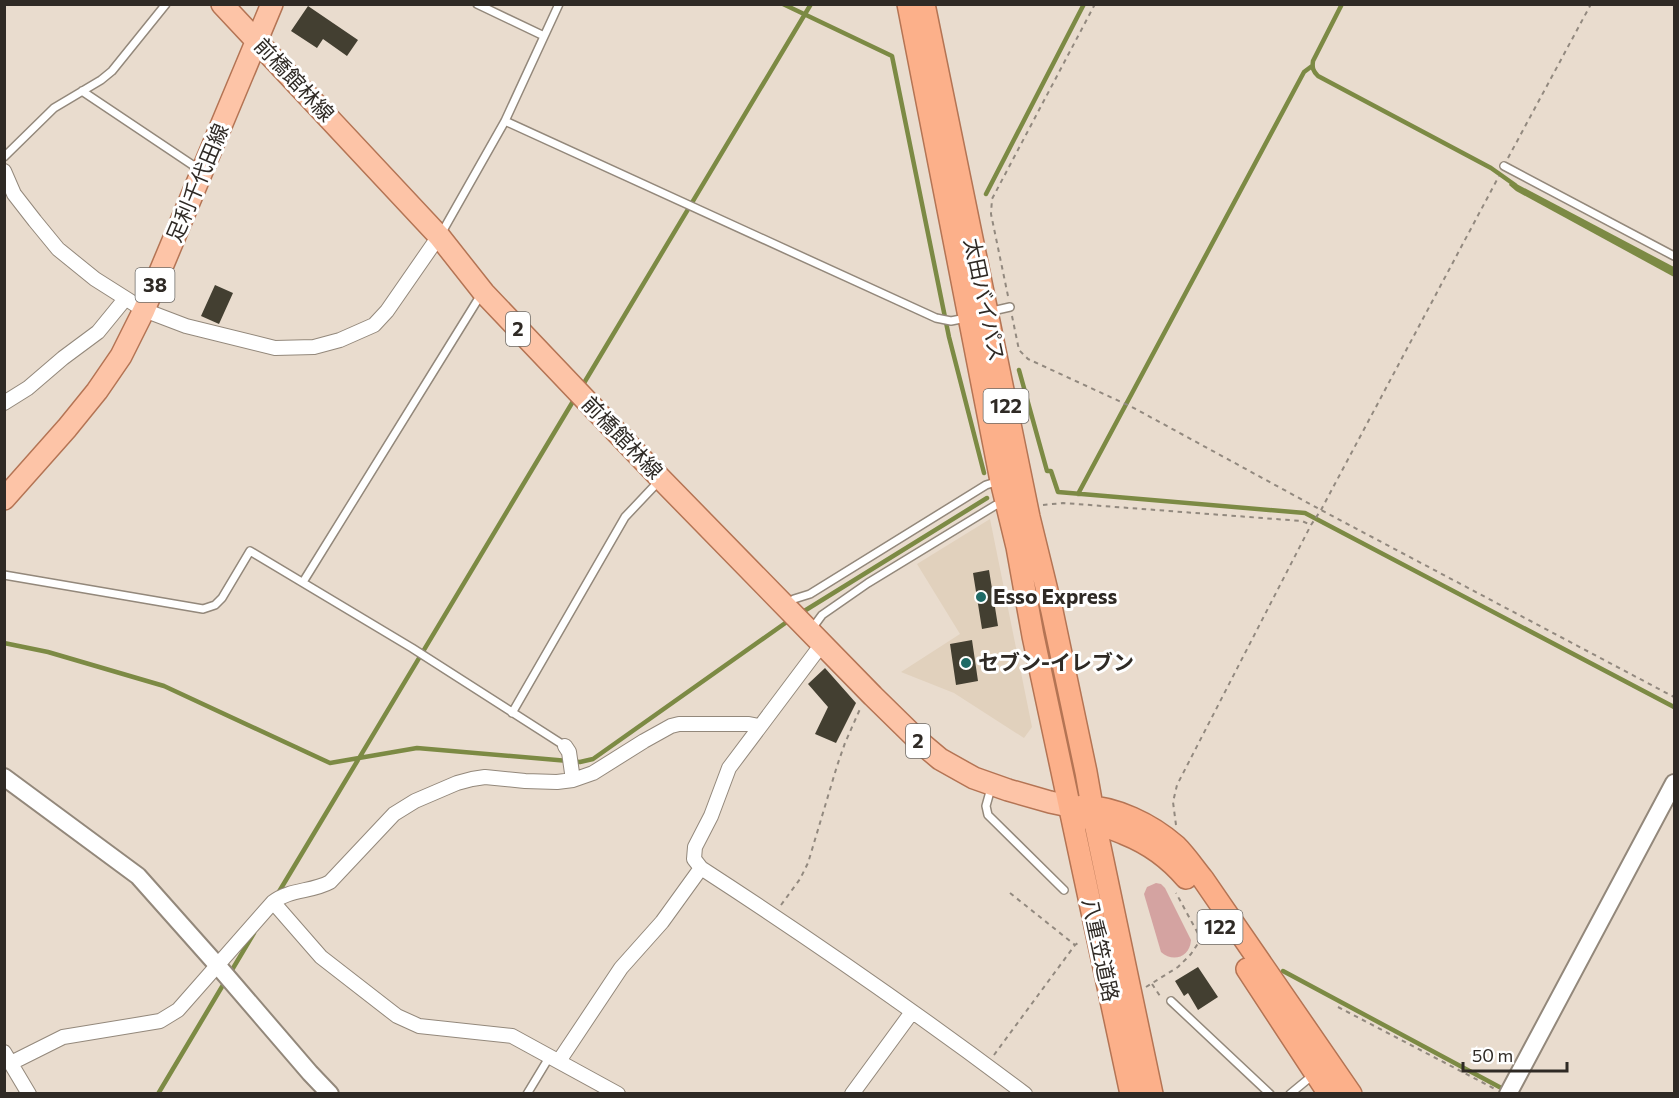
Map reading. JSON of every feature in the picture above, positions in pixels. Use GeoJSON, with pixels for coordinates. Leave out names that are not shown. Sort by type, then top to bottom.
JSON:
{"type":"FeatureCollection","features":[{"type":"Feature","properties":{"kind":"highway","name":"太田バイパス"},"geometry":{"type":"LineString","coordinates":[[908,4],[978,314],[1001,481],[1016,506],[1017,547],[1033,636],[1069,806]]}},
{"type":"Feature","properties":{"kind":"highway","name":"太田バイパス"},"geometry":{"type":"LineString","coordinates":[[924,4],[978,314],[1016,506],[1052,611],[1094,814]]}},
{"type":"Feature","properties":{"kind":"highway","name":"122"},"geometry":{"type":"LineString","coordinates":[[1069,806],[1094,814],[1158,851],[1174,864],[1208,908],[1329,1094]]}},
{"type":"Feature","properties":{"kind":"highway","name":"八重笠道路"},"geometry":{"type":"LineString","coordinates":[[1069,806],[1131,1094]]}},
{"type":"Feature","properties":{"kind":"highway","name":"122"},"geometry":{"type":"LineString","coordinates":[[1094,814],[1117,812],[1151,828],[1176,846],[1203,879],[1351,1094]]}},
{"type":"Feature","properties":{"kind":"highway","name":"八重笠道路"},"geometry":{"type":"LineString","coordinates":[[1094,814],[1152,1094]]}},
{"type":"Feature","properties":{"kind":"main road","name":"前橋館林線"},"geometry":{"type":"LineString","coordinates":[[222,4],[439,236],[484,293],[661,479],[921,743],[940,759],[992,786],[1069,806]]}},
{"type":"Feature","properties":{"kind":"main road","name":"足利千代田線"},"geometry":{"type":"LineString","coordinates":[[4,499],[67,428],[121,356],[144,310],[273,4]]}},
{"type":"Feature","properties":{"kind":"street"},"geometry":{"type":"LineString","coordinates":[[4,171],[11,196],[58,249],[94,279],[144,310],[186,326],[275,348],[314,347],[340,340],[374,325],[387,311],[439,236]]}},
{"type":"Feature","properties":{"kind":"street"},"geometry":{"type":"LineString","coordinates":[[4,403],[28,388],[98,332],[125,299]]}},
{"type":"Feature","properties":{"kind":"street"},"geometry":{"type":"LineString","coordinates":[[801,622],[759,726],[729,768],[711,816],[695,847],[694,859],[701,868],[774,915],[1025,1094]]}},
{"type":"Feature","properties":{"kind":"street"},"geometry":{"type":"LineString","coordinates":[[29,1094],[8,1057],[63,1036],[160,1021],[178,1010],[273,902],[280,896],[330,882],[394,814],[415,801],[472,779],[485,777],[525,782],[557,782],[573,774],[593,773],[671,726],[679,724],[759,726]]}},
{"type":"Feature","properties":{"kind":"street"},"geometry":{"type":"LineString","coordinates":[[567,749],[573,774]]}},
{"type":"Feature","properties":{"kind":"street"},"geometry":{"type":"LineString","coordinates":[[4,777],[138,876],[330,1094]]}},
{"type":"Feature","properties":{"kind":"street"},"geometry":{"type":"LineString","coordinates":[[1508,1094],[1674,783]]}},
{"type":"Feature","properties":{"kind":"street"},"geometry":{"type":"LineString","coordinates":[[554,1058],[621,968],[662,922],[701,868]]}},
{"type":"Feature","properties":{"kind":"street"},"geometry":{"type":"LineString","coordinates":[[273,902],[321,957],[397,1016],[418,1026],[512,1036],[618,1094]]}},
{"type":"Feature","properties":{"kind":"street"},"geometry":{"type":"LineString","coordinates":[[852,1094],[912,1012]]}},
{"type":"Feature","properties":{"kind":"lane"},"geometry":{"type":"LineString","coordinates":[[4,157],[54,108],[101,80],[112,70],[166,4]]}},
{"type":"Feature","properties":{"kind":"lane"},"geometry":{"type":"LineString","coordinates":[[477,4],[544,36]]}},
{"type":"Feature","properties":{"kind":"lane"},"geometry":{"type":"LineString","coordinates":[[439,236],[506,121],[559,4]]}},
{"type":"Feature","properties":{"kind":"lane"},"geometry":{"type":"LineString","coordinates":[[82,91],[203,172]]}},
{"type":"Feature","properties":{"kind":"lane"},"geometry":{"type":"LineString","coordinates":[[506,121],[936,318],[951,321],[1010,307]]}},
{"type":"Feature","properties":{"kind":"lane"},"geometry":{"type":"LineString","coordinates":[[1504,166],[1674,256]]}},
{"type":"Feature","properties":{"kind":"lane"},"geometry":{"type":"LineString","coordinates":[[303,582],[484,293]]}},
{"type":"Feature","properties":{"kind":"lane"},"geometry":{"type":"LineString","coordinates":[[512,713],[626,517],[661,479]]}},
{"type":"Feature","properties":{"kind":"lane"},"geometry":{"type":"LineString","coordinates":[[1001,481],[986,485],[810,594],[795,599],[801,622],[822,615],[868,583],[991,508],[1016,506]]}},
{"type":"Feature","properties":{"kind":"lane"},"geometry":{"type":"LineString","coordinates":[[4,575],[204,609],[214,605],[222,598],[250,551],[412,648],[567,749]]}},
{"type":"Feature","properties":{"kind":"lane"},"geometry":{"type":"LineString","coordinates":[[992,786],[986,806],[988,815],[1064,890]]}},
{"type":"Feature","properties":{"kind":"lane"},"geometry":{"type":"LineString","coordinates":[[1167,1001],[1270,1094]]}},
{"type":"Feature","properties":{"kind":"lane"},"geometry":{"type":"LineString","coordinates":[[527,1094],[554,1058]]}},
{"type":"Feature","properties":{"kind":"lane"},"geometry":{"type":"LineString","coordinates":[[1290,1094],[1315,1074]]}},
{"type":"Feature","properties":{"kind":"path"},"geometry":{"type":"LineString","coordinates":[[1095,4],[992,199],[991,214],[1019,350],[1028,359],[1132,407],[1674,697]]}},
{"type":"Feature","properties":{"kind":"path"},"geometry":{"type":"LineString","coordinates":[[1176,846],[1178,838],[1173,802],[1177,786],[1311,525],[1591,4]]}},
{"type":"Feature","properties":{"kind":"path"},"geometry":{"type":"LineString","coordinates":[[1016,506],[1063,503],[1302,521],[1311,525]]}},
{"type":"Feature","properties":{"kind":"path"},"geometry":{"type":"LineString","coordinates":[[774,915],[800,879],[808,863],[845,743],[861,708],[873,696]]}},
{"type":"Feature","properties":{"kind":"path"},"geometry":{"type":"LineString","coordinates":[[1144,989],[1178,967],[1201,939],[1174,889]]}},
{"type":"Feature","properties":{"kind":"path"},"geometry":{"type":"LineString","coordinates":[[987,1065],[1075,945],[1010,893]]}},
{"type":"Feature","properties":{"kind":"path"},"geometry":{"type":"LineString","coordinates":[[1151,983],[1167,1001]]}},
{"type":"Feature","properties":{"kind":"path"},"geometry":{"type":"LineString","coordinates":[[1338,1007],[1503,1094]]}},
{"type":"Feature","properties":{"kind":"shaded area"},"geometry":{"type":"Polygon","coordinates":[[[1511,181],[1674,267],[1674,277],[1516,191],[1509,185],[1511,181]]]}},
{"type":"Feature","properties":{"kind":"shaded area"},"geometry":{"type":"Polygon","coordinates":[[[990,519],[1032,727],[1024,738],[954,693],[901,672],[960,634],[917,564],[990,519]]]}},
{"type":"Feature","properties":{"kind":"shaded area"},"geometry":{"type":"Polygon","coordinates":[[[1156,883],[1165,888],[1191,940],[1188,951],[1176,958],[1161,952],[1144,894],[1147,887],[1156,883]]]}},
{"type":"Feature","properties":{"kind":"building"},"geometry":{"type":"Polygon","coordinates":[[[308,6],[358,40],[347,56],[323,39],[317,48],[291,31],[308,6]]]}},
{"type":"Feature","properties":{"kind":"building"},"geometry":{"type":"Polygon","coordinates":[[[215,285],[233,293],[219,324],[201,316],[215,285]]]}},
{"type":"Feature","properties":{"kind":"building"},"geometry":{"type":"Polygon","coordinates":[[[989,570],[998,626],[982,629],[973,573],[989,570]]]}},
{"type":"Feature","properties":{"kind":"building"},"geometry":{"type":"Polygon","coordinates":[[[972,640],[978,681],[956,685],[950,644],[972,640]]]}},
{"type":"Feature","properties":{"kind":"building"},"geometry":{"type":"Polygon","coordinates":[[[825,668],[856,703],[836,743],[815,734],[828,707],[808,684],[825,668]]]}},
{"type":"Feature","properties":{"kind":"building"},"geometry":{"type":"Polygon","coordinates":[[[1198,967],[1218,997],[1198,1010],[1188,993],[1184,996],[1175,981],[1198,967]]]}},
{"type":"Feature","properties":{"kind":"waterway"},"geometry":{"type":"LineString","coordinates":[[783,4],[892,56],[949,337],[984,473]]}},
{"type":"Feature","properties":{"kind":"waterway"},"geometry":{"type":"LineString","coordinates":[[581,388],[811,4]]}},
{"type":"Feature","properties":{"kind":"waterway"},"geometry":{"type":"LineString","coordinates":[[986,194],[1084,4]]}},
{"type":"Feature","properties":{"kind":"waterway"},"geometry":{"type":"LineString","coordinates":[[1342,4],[1313,61],[1315,73],[1491,168],[1515,185]]}},
{"type":"Feature","properties":{"kind":"waterway"},"geometry":{"type":"LineString","coordinates":[[1078,494],[1304,72],[1312,66]]}},
{"type":"Feature","properties":{"kind":"waterway"},"geometry":{"type":"LineString","coordinates":[[1019,370],[1047,471],[1051,471],[1058,492],[1305,513],[1674,707]]}},
{"type":"Feature","properties":{"kind":"waterway"},"geometry":{"type":"LineString","coordinates":[[277,895],[575,398]]}},
{"type":"Feature","properties":{"kind":"waterway"},"geometry":{"type":"LineString","coordinates":[[801,613],[987,498]]}},
{"type":"Feature","properties":{"kind":"waterway"},"geometry":{"type":"LineString","coordinates":[[4,643],[48,652],[164,686],[330,763],[417,748],[580,762],[593,759],[791,619]]}},
{"type":"Feature","properties":{"kind":"waterway"},"geometry":{"type":"LineString","coordinates":[[158,1094],[254,933]]}},
{"type":"Feature","properties":{"kind":"waterway"},"geometry":{"type":"LineString","coordinates":[[1283,971],[1505,1090]]}},
{"type":"Feature","properties":{"kind":"place","name":"Esso Express"},"geometry":{"type":"Point","coordinates":[981,597]}},
{"type":"Feature","properties":{"kind":"place","name":"セブン-イレブン"},"geometry":{"type":"Point","coordinates":[966,663]}}]}
